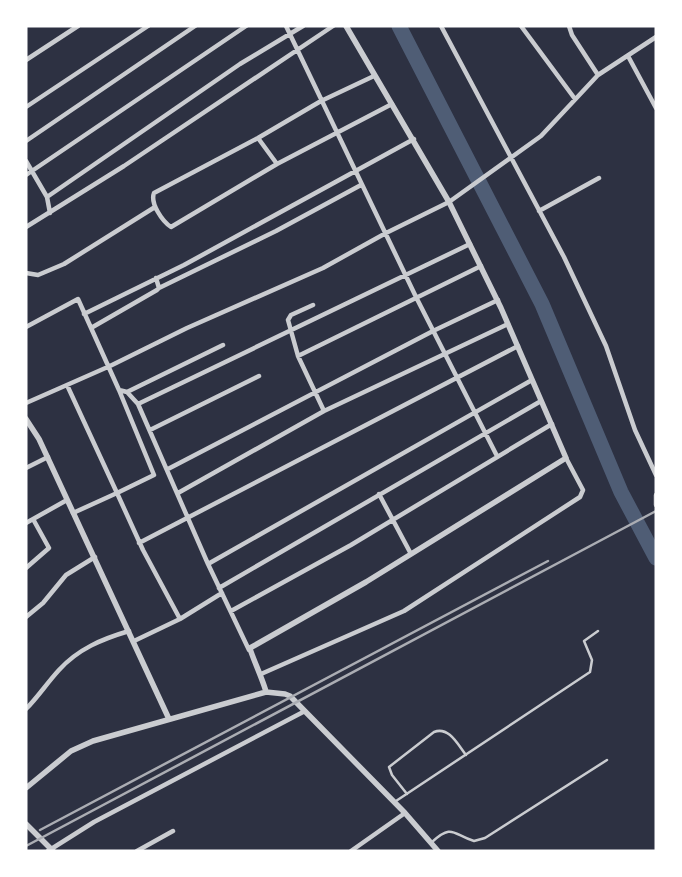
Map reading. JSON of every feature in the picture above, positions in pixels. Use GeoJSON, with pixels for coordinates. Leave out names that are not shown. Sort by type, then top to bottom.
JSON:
{"type":"FeatureCollection","features":[{"type":"Feature","properties":{"kind":"street"},"geometry":{"type":"LineString","coordinates":[[26,60],[78,26]]}},
{"type":"Feature","properties":{"kind":"street"},"geometry":{"type":"LineString","coordinates":[[26,107],[148,26]]}},
{"type":"Feature","properties":{"kind":"street"},"geometry":{"type":"LineString","coordinates":[[26,141],[195,26]]}},
{"type":"Feature","properties":{"kind":"street"},"geometry":{"type":"LineString","coordinates":[[26,175],[246,26]]}},
{"type":"Feature","properties":{"kind":"street"},"geometry":{"type":"LineString","coordinates":[[286,26],[361,185],[497,456]]}},
{"type":"Feature","properties":{"kind":"street"},"geometry":{"type":"LineString","coordinates":[[47,197],[240,64],[303,26]]}},
{"type":"Feature","properties":{"kind":"street"},"geometry":{"type":"LineString","coordinates":[[26,227],[124,166],[333,26]]}},
{"type":"Feature","properties":{"kind":"street"},"geometry":{"type":"LineString","coordinates":[[262,676],[404,611],[580,497],[583,490],[566,458],[498,300],[470,244],[451,200],[374,76],[346,26]]}},
{"type":"Feature","properties":{"kind":"street"},"geometry":{"type":"LineString","coordinates":[[441,26],[564,258],[606,346],[635,430],[656,474]]}},
{"type":"Feature","properties":{"kind":"street"},"geometry":{"type":"LineString","coordinates":[[522,26],[576,99]]}},
{"type":"Feature","properties":{"kind":"street"},"geometry":{"type":"LineString","coordinates":[[569,26],[572,35],[598,75]]}},
{"type":"Feature","properties":{"kind":"street"},"geometry":{"type":"LineString","coordinates":[[26,403],[110,366],[187,328],[323,268],[386,232],[451,200],[511,160],[541,136],[598,75],[656,37]]}},
{"type":"Feature","properties":{"kind":"street"},"geometry":{"type":"LineString","coordinates":[[628,56],[656,108]]}},
{"type":"Feature","properties":{"kind":"street"},"geometry":{"type":"LineString","coordinates":[[374,76],[321,102],[154,193],[152,196],[155,207],[171,227],[277,164],[392,104]]}},
{"type":"Feature","properties":{"kind":"street"},"geometry":{"type":"LineString","coordinates":[[258,138],[277,164]]}},
{"type":"Feature","properties":{"kind":"street"},"geometry":{"type":"LineString","coordinates":[[84,314],[156,278],[414,139]]}},
{"type":"Feature","properties":{"kind":"street"},"geometry":{"type":"LineString","coordinates":[[26,161],[47,197],[50,212]]}},
{"type":"Feature","properties":{"kind":"street"},"geometry":{"type":"LineString","coordinates":[[539,211],[600,178]]}},
{"type":"Feature","properties":{"kind":"street"},"geometry":{"type":"LineString","coordinates":[[91,328],[159,288],[361,185]]}},
{"type":"Feature","properties":{"kind":"street"},"geometry":{"type":"LineString","coordinates":[[26,274],[38,275],[64,264],[155,207]]}},
{"type":"Feature","properties":{"kind":"street"},"geometry":{"type":"LineString","coordinates":[[138,404],[291,332],[470,244]]}},
{"type":"Feature","properties":{"kind":"street"},"geometry":{"type":"LineString","coordinates":[[298,356],[481,266]]}},
{"type":"Feature","properties":{"kind":"street"},"geometry":{"type":"LineString","coordinates":[[156,278],[159,288]]}},
{"type":"Feature","properties":{"kind":"street"},"geometry":{"type":"LineString","coordinates":[[26,327],[78,299],[110,366],[154,475],[73,513]]}},
{"type":"Feature","properties":{"kind":"street"},"geometry":{"type":"LineString","coordinates":[[168,468],[498,300]]}},
{"type":"Feature","properties":{"kind":"street"},"geometry":{"type":"LineString","coordinates":[[312,305],[288,317],[298,356],[324,411]]}},
{"type":"Feature","properties":{"kind":"street"},"geometry":{"type":"LineString","coordinates":[[178,493],[324,411],[508,324]]}},
{"type":"Feature","properties":{"kind":"street"},"geometry":{"type":"LineString","coordinates":[[127,392],[223,345]]}},
{"type":"Feature","properties":{"kind":"street"},"geometry":{"type":"LineString","coordinates":[[140,543],[518,346]]}},
{"type":"Feature","properties":{"kind":"street"},"geometry":{"type":"LineString","coordinates":[[150,430],[259,376]]}},
{"type":"Feature","properties":{"kind":"street"},"geometry":{"type":"LineString","coordinates":[[208,564],[475,410],[532,380]]}},
{"type":"Feature","properties":{"kind":"street"},"geometry":{"type":"LineString","coordinates":[[67,385],[140,543],[180,619]]}},
{"type":"Feature","properties":{"kind":"street"},"geometry":{"type":"LineString","coordinates":[[119,390],[127,392],[138,404],[168,468],[208,564],[262,676],[265,690]]}},
{"type":"Feature","properties":{"kind":"street"},"geometry":{"type":"LineString","coordinates":[[134,641],[180,619],[220,590],[379,494],[541,401]]}},
{"type":"Feature","properties":{"kind":"street"},"geometry":{"type":"LineString","coordinates":[[26,419],[48,457],[169,719]]}},
{"type":"Feature","properties":{"kind":"street"},"geometry":{"type":"LineString","coordinates":[[231,612],[552,424]]}},
{"type":"Feature","properties":{"kind":"street"},"geometry":{"type":"LineString","coordinates":[[26,468],[48,457]]}},
{"type":"Feature","properties":{"kind":"street"},"geometry":{"type":"LineString","coordinates":[[249,650],[411,554],[566,458]]}},
{"type":"Feature","properties":{"kind":"street"},"geometry":{"type":"LineString","coordinates":[[379,494],[391,520],[411,554]]}},
{"type":"Feature","properties":{"kind":"street"},"geometry":{"type":"LineString","coordinates":[[656,495],[656,505]]}},
{"type":"Feature","properties":{"kind":"street"},"geometry":{"type":"LineString","coordinates":[[26,523],[67,500]]}},
{"type":"Feature","properties":{"kind":"street"},"geometry":{"type":"LineString","coordinates":[[26,568],[49,548],[32,519]]}},
{"type":"Feature","properties":{"kind":"street"},"geometry":{"type":"LineString","coordinates":[[26,616],[42,603],[66,575],[95,557]]}},
{"type":"Feature","properties":{"kind":"street"},"geometry":{"type":"LineString","coordinates":[[26,709],[59,670],[77,654],[97,642],[129,630]]}},
{"type":"Feature","properties":{"kind":"street"},"geometry":{"type":"LineString","coordinates":[[26,788],[76,748],[265,690],[285,694],[305,711],[395,802],[438,851]]}},
{"type":"Feature","properties":{"kind":"street"},"geometry":{"type":"LineString","coordinates":[[26,824],[51,850],[59,843],[94,822],[305,711]]}},
{"type":"Feature","properties":{"kind":"street"},"geometry":{"type":"LineString","coordinates":[[350,851],[405,813]]}},
{"type":"Feature","properties":{"kind":"street"},"geometry":{"type":"LineString","coordinates":[[137,851],[146,849],[173,831]]}},
{"type":"Feature","properties":{"kind":"lane"},"geometry":{"type":"LineString","coordinates":[[395,802],[590,672],[592,660],[584,641],[598,630]]}},
{"type":"Feature","properties":{"kind":"lane"},"geometry":{"type":"LineString","coordinates":[[407,794],[392,774],[389,766],[434,732],[443,730],[448,732],[466,756]]}},
{"type":"Feature","properties":{"kind":"lane"},"geometry":{"type":"LineString","coordinates":[[431,843],[448,831],[453,830],[474,842],[485,838],[607,760]]}},
{"type":"Feature","properties":{"kind":"waterway"},"geometry":{"type":"LineString","coordinates":[[399,26],[542,304],[621,492],[656,558]]}},
{"type":"Feature","properties":{"kind":"railway"},"geometry":{"type":"LineString","coordinates":[[26,846],[656,511]]}},
{"type":"Feature","properties":{"kind":"railway"},"geometry":{"type":"LineString","coordinates":[[40,830],[548,561]]}}]}
